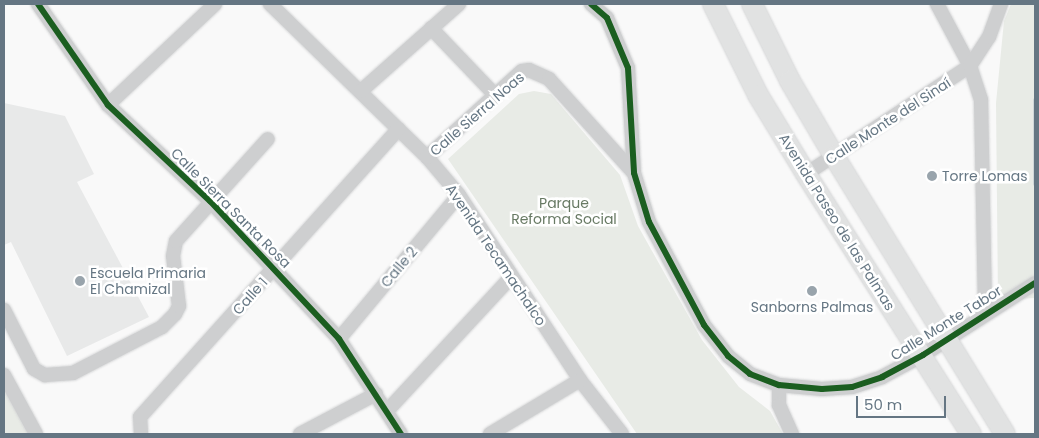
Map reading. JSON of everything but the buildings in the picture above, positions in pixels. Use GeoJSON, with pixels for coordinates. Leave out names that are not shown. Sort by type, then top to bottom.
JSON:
{"type":"FeatureCollection","features":[{"type":"Feature","properties":{"kind":"main road","name":"Avenida Paseo de las Palmas"},"geometry":{"type":"LineString","coordinates":[[713,4],[758,95],[971,434]]}},
{"type":"Feature","properties":{"kind":"main road"},"geometry":{"type":"LineString","coordinates":[[752,4],[786,73],[834,156],[1005,434]]}},
{"type":"Feature","properties":{"kind":"street","name":"Calle Sierra Santa Rosa"},"geometry":{"type":"LineString","coordinates":[[38,4],[108,105],[210,201],[276,268],[338,339],[376,394],[400,434]]}},
{"type":"Feature","properties":{"kind":"street"},"geometry":{"type":"LineString","coordinates":[[108,105],[215,4]]}},
{"type":"Feature","properties":{"kind":"street","name":"Avenida Tecamachalco"},"geometry":{"type":"LineString","coordinates":[[270,4],[427,157],[459,195],[580,380],[622,434]]}},
{"type":"Feature","properties":{"kind":"street"},"geometry":{"type":"LineString","coordinates":[[361,91],[459,4]]}},
{"type":"Feature","properties":{"kind":"street"},"geometry":{"type":"LineString","coordinates":[[591,4],[607,18],[628,68],[634,173]]}},
{"type":"Feature","properties":{"kind":"street"},"geometry":{"type":"LineString","coordinates":[[936,4],[970,66],[981,100],[985,313]]}},
{"type":"Feature","properties":{"kind":"street"},"geometry":{"type":"LineString","coordinates":[[970,66],[989,37],[1001,4]]}},
{"type":"Feature","properties":{"kind":"street"},"geometry":{"type":"LineString","coordinates":[[431,28],[495,95]]}},
{"type":"Feature","properties":{"kind":"street","name":"Calle Monte del Sinaí"},"geometry":{"type":"LineString","coordinates":[[806,174],[970,66]]}},
{"type":"Feature","properties":{"kind":"street","name":"Calle Sierra Noas"},"geometry":{"type":"LineString","coordinates":[[427,157],[522,71],[542,75],[634,173]]}},
{"type":"Feature","properties":{"kind":"street","name":"Calle 1"},"geometry":{"type":"LineString","coordinates":[[141,434],[140,417],[276,268],[398,129]]}},
{"type":"Feature","properties":{"kind":"street"},"geometry":{"type":"LineString","coordinates":[[4,310],[34,369],[45,375],[73,373],[170,322],[179,306],[174,256],[176,241],[210,201],[268,139]]}},
{"type":"Feature","properties":{"kind":"street","name":"Calle Monte Tabor"},"geometry":{"type":"LineString","coordinates":[[634,173],[649,222],[704,325],[728,356],[764,382],[822,389],[852,387],[882,378],[923,355],[1029,286]]}},
{"type":"Feature","properties":{"kind":"street","name":"Calle 2"},"geometry":{"type":"LineString","coordinates":[[338,339],[459,195]]}},
{"type":"Feature","properties":{"kind":"street"},"geometry":{"type":"LineString","coordinates":[[387,411],[511,277]]}},
{"type":"Feature","properties":{"kind":"street"},"geometry":{"type":"LineString","coordinates":[[4,375],[36,434]]}},
{"type":"Feature","properties":{"kind":"street"},"geometry":{"type":"LineString","coordinates":[[490,434],[580,380]]}},
{"type":"Feature","properties":{"kind":"street"},"geometry":{"type":"LineString","coordinates":[[779,385],[779,405],[792,434]]}},
{"type":"Feature","properties":{"kind":"street"},"geometry":{"type":"LineString","coordinates":[[300,434],[376,394]]}},
{"type":"Feature","properties":{"kind":"shaded area","name":"Escuela Primaria El Chamizal"},"geometry":{"type":"Polygon","coordinates":[[[4,103],[65,116],[94,174],[77,182],[149,317],[67,356],[11,242],[4,245],[4,103]]]}},
{"type":"Feature","properties":{"kind":"green space"},"geometry":{"type":"Polygon","coordinates":[[[1011,4],[1035,4],[1035,298],[998,300],[996,103],[1004,21],[1011,4]]]}},
{"type":"Feature","properties":{"kind":"green space","name":"Parque Reforma Social"},"geometry":{"type":"Polygon","coordinates":[[[534,91],[551,94],[620,175],[638,226],[702,340],[739,387],[770,411],[783,434],[637,434],[448,159],[519,94],[534,91]]]}},
{"type":"Feature","properties":{"kind":"green space"},"geometry":{"type":"Polygon","coordinates":[[[4,375],[33,434],[4,434],[4,375]]]}},
{"type":"Feature","properties":{"kind":"waterway"},"geometry":{"type":"LineString","coordinates":[[1035,100],[1035,184]]}},
{"type":"Feature","properties":{"kind":"cycle path"},"geometry":{"type":"LineString","coordinates":[[38,4],[108,105],[210,201],[339,339],[401,434]]}},
{"type":"Feature","properties":{"kind":"cycle path"},"geometry":{"type":"LineString","coordinates":[[591,4],[607,18],[628,68],[634,173],[649,222],[704,325],[728,356],[750,374],[779,385],[822,389],[852,387],[882,377],[923,355],[1035,283]]}},
{"type":"Feature","properties":{"kind":"place","name":"Torre Lomas"},"geometry":{"type":"Point","coordinates":[932,176]}},
{"type":"Feature","properties":{"kind":"place","name":"Escuela Primaria El Chamizal"},"geometry":{"type":"Point","coordinates":[80,281]}},
{"type":"Feature","properties":{"kind":"place","name":"Sanborns Palmas"},"geometry":{"type":"Point","coordinates":[812,291]}}]}
